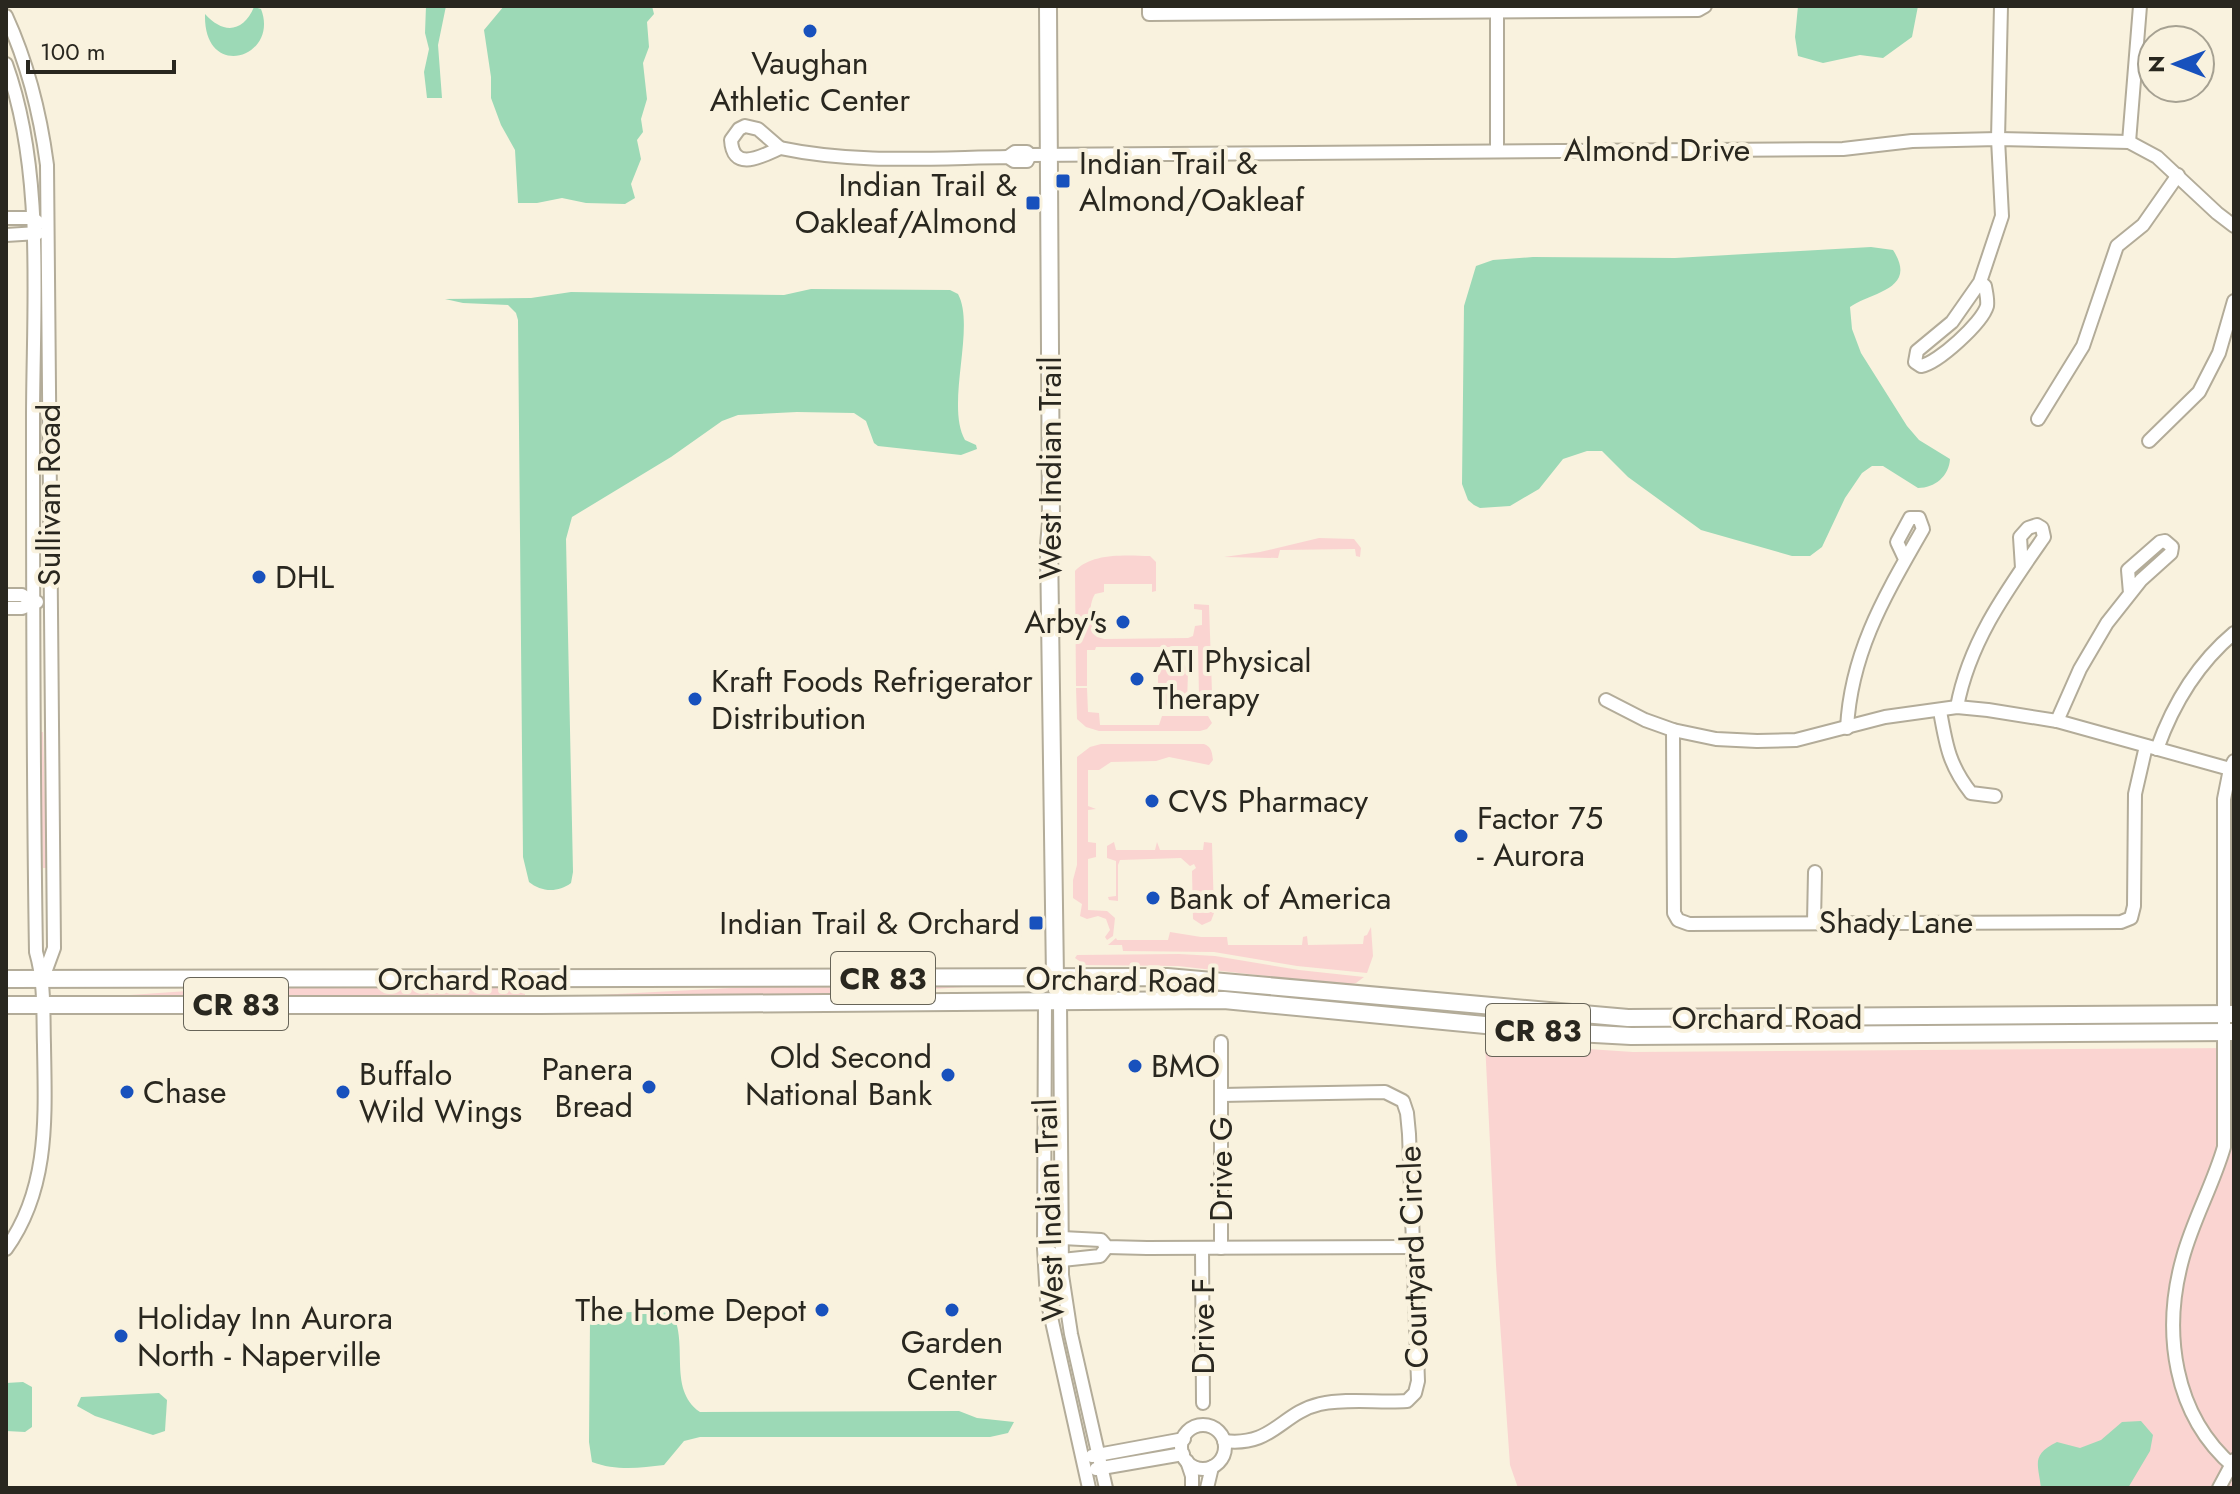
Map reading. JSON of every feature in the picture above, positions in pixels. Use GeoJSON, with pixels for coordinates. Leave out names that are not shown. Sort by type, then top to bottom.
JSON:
{"type":"FeatureCollection","features":[{"type":"Feature","properties":{"kind":"main road","name":"West Indian Trail"},"geometry":{"type":"LineString","coordinates":[[1048,6],[1049,545],[1055,978],[1052,1000]]}},
{"type":"Feature","properties":{"kind":"main road","name":"Orchard Road"},"geometry":{"type":"LineString","coordinates":[[6,979],[1167,977],[1628,1018],[2229,1014]]}},
{"type":"Feature","properties":{"kind":"main road","name":"Orchard Road"},"geometry":{"type":"LineString","coordinates":[[6,1005],[1247,1001],[1558,1032],[1631,1036],[2229,1032]]}},
{"type":"Feature","properties":{"kind":"street"},"geometry":{"type":"LineString","coordinates":[[1149,10],[1497,12],[1698,10],[1705,6]]}},
{"type":"Feature","properties":{"kind":"street"},"geometry":{"type":"LineString","coordinates":[[1980,282],[1985,286],[1987,305],[1979,318],[1955,344],[1928,365],[1921,366],[1915,362],[1917,351],[1952,322],[1980,282],[2002,216],[1998,139],[2001,6]]}},
{"type":"Feature","properties":{"kind":"street"},"geometry":{"type":"LineString","coordinates":[[2129,142],[2140,6]]}},
{"type":"Feature","properties":{"kind":"street"},"geometry":{"type":"LineString","coordinates":[[1497,12],[1497,151]]}},
{"type":"Feature","properties":{"kind":"street","name":"Sullivan Road"},"geometry":{"type":"LineString","coordinates":[[6,16],[26,63],[47,165],[54,948],[43,978]]}},
{"type":"Feature","properties":{"kind":"street","name":"Sullivan Road"},"geometry":{"type":"LineString","coordinates":[[6,64],[22,118],[33,218],[36,952],[43,978],[45,1117],[43,1150],[31,1202],[21,1226],[6,1249]]}},
{"type":"Feature","properties":{"kind":"street","name":"Almond Drive"},"geometry":{"type":"LineString","coordinates":[[780,148],[810,155],[862,160],[1008,157],[1015,152],[1030,155],[1843,149],[1912,141],[2129,142],[2157,157],[2234,226]]}},
{"type":"Feature","properties":{"kind":"street"},"geometry":{"type":"LineString","coordinates":[[2038,419],[2083,346],[2117,246],[2143,225],[2178,175]]}},
{"type":"Feature","properties":{"kind":"street"},"geometry":{"type":"LineString","coordinates":[[6,218],[33,218],[48,229]]}},
{"type":"Feature","properties":{"kind":"street"},"geometry":{"type":"LineString","coordinates":[[6,235],[33,235],[48,229]]}},
{"type":"Feature","properties":{"kind":"street"},"geometry":{"type":"LineString","coordinates":[[2149,441],[2199,392],[2219,353],[2234,301]]}},
{"type":"Feature","properties":{"kind":"street"},"geometry":{"type":"LineString","coordinates":[[1847,728],[1849,692],[1860,657],[1881,602],[1905,559]]}},
{"type":"Feature","properties":{"kind":"street"},"geometry":{"type":"LineString","coordinates":[[1957,707],[1975,646],[2022,568]]}},
{"type":"Feature","properties":{"kind":"street"},"geometry":{"type":"LineString","coordinates":[[2057,721],[2094,645],[2130,593]]}},
{"type":"Feature","properties":{"kind":"street"},"geometry":{"type":"LineString","coordinates":[[6,595],[22,595],[33,602]]}},
{"type":"Feature","properties":{"kind":"street"},"geometry":{"type":"LineString","coordinates":[[6,608],[49,602]]}},
{"type":"Feature","properties":{"kind":"street"},"geometry":{"type":"LineString","coordinates":[[2151,748],[2184,691],[2213,651],[2234,633]]}},
{"type":"Feature","properties":{"kind":"street"},"geometry":{"type":"LineString","coordinates":[[1606,700],[1673,730],[1716,739],[1757,741],[1796,740],[1885,717],[1957,707],[2025,714],[2151,748],[2232,765],[2224,799],[2229,1014],[2224,1147],[2183,1256],[2172,1324],[2173,1351],[2183,1394],[2205,1434],[2233,1464],[2219,1488]]}},
{"type":"Feature","properties":{"kind":"street"},"geometry":{"type":"LineString","coordinates":[[1940,711],[1948,756],[1959,778],[1971,793],[1995,796]]}},
{"type":"Feature","properties":{"kind":"street","name":"Shady Lane"},"geometry":{"type":"LineString","coordinates":[[1673,730],[1674,913],[1678,920],[1689,924],[2121,922],[2131,918],[2134,906],[2135,794],[2151,748]]}},
{"type":"Feature","properties":{"kind":"street"},"geometry":{"type":"LineString","coordinates":[[1814,922],[1815,872]]}},
{"type":"Feature","properties":{"kind":"street","name":"West Indian Trail"},"geometry":{"type":"LineString","coordinates":[[1052,1000],[1061,1127],[1062,1260],[1071,1334],[1106,1488]]}},
{"type":"Feature","properties":{"kind":"street","name":"West Indian Trail"},"geometry":{"type":"LineString","coordinates":[[1052,1000],[1044,1248],[1051,1322],[1089,1488]]}},
{"type":"Feature","properties":{"kind":"street","name":"Drive G"},"geometry":{"type":"LineString","coordinates":[[1221,1042],[1221,1248]]}},
{"type":"Feature","properties":{"kind":"street","name":"Courtyard Circle"},"geometry":{"type":"LineString","coordinates":[[1222,1095],[1385,1092],[1403,1101],[1407,1113],[1418,1381],[1412,1398],[1396,1402],[1319,1405],[1301,1412],[1267,1435],[1239,1443],[1224,1441]]}},
{"type":"Feature","properties":{"kind":"street"},"geometry":{"type":"LineString","coordinates":[[1107,1247],[1100,1256],[1062,1260],[1044,1248],[1062,1238],[1101,1240],[1107,1247],[1413,1247]]}},
{"type":"Feature","properties":{"kind":"street","name":"Drive F"},"geometry":{"type":"LineString","coordinates":[[1202,1248],[1203,1403]]}},
{"type":"Feature","properties":{"kind":"street"},"geometry":{"type":"LineString","coordinates":[[1100,1461],[1185,1457],[1201,1469],[1212,1467],[1223,1457],[1224,1441],[1220,1432],[1212,1426],[1192,1428],[1184,1439],[1185,1457],[1192,1476],[1192,1488]]}},
{"type":"Feature","properties":{"kind":"street"},"geometry":{"type":"LineString","coordinates":[[1083,1464],[1184,1439]]}},
{"type":"Feature","properties":{"kind":"street"},"geometry":{"type":"LineString","coordinates":[[1207,1488],[1212,1467]]}},
{"type":"Feature","properties":{"kind":"shaded area"},"geometry":{"type":"Polygon","coordinates":[[[426,6],[446,6],[438,45],[442,98],[427,98],[424,72],[429,49],[425,33],[426,6]]]}},
{"type":"Feature","properties":{"kind":"shaded area"},"geometry":{"type":"Polygon","coordinates":[[[504,6],[652,6],[654,14],[647,22],[649,47],[643,63],[647,99],[641,119],[643,132],[637,140],[641,159],[631,184],[635,198],[625,204],[586,203],[562,198],[518,203],[515,150],[491,98],[484,30],[504,6]]]}},
{"type":"Feature","properties":{"kind":"shaded area"},"geometry":{"type":"Polygon","coordinates":[[[1798,6],[1918,6],[1912,37],[1883,58],[1860,55],[1823,63],[1798,56],[1795,37],[1798,6]]]}},
{"type":"Feature","properties":{"kind":"shaded area"},"geometry":{"type":"Polygon","coordinates":[[[254,7],[261,9],[264,26],[260,40],[251,50],[239,55],[227,55],[216,49],[208,35],[205,14],[219,25],[232,28],[244,22],[254,7]]]}},
{"type":"Feature","properties":{"kind":"shaded area"},"geometry":{"type":"Polygon","coordinates":[[[1871,247],[1893,250],[1900,274],[1889,288],[1850,307],[1852,329],[1861,353],[1907,426],[1919,440],[1950,459],[1944,476],[1935,483],[1918,488],[1883,466],[1872,466],[1862,473],[1845,498],[1822,547],[1810,556],[1792,556],[1701,530],[1628,477],[1602,451],[1587,451],[1563,459],[1539,489],[1510,506],[1480,508],[1468,500],[1462,484],[1464,306],[1476,266],[1493,260],[1533,257],[1675,258],[1871,247]]]}},
{"type":"Feature","properties":{"kind":"shaded area"},"geometry":{"type":"Polygon","coordinates":[[[811,289],[950,290],[958,294],[964,326],[958,407],[960,425],[965,440],[976,445],[977,449],[961,455],[878,446],[866,421],[854,413],[738,415],[722,421],[671,457],[572,517],[566,539],[573,872],[571,883],[566,886],[555,890],[539,888],[529,882],[523,857],[518,320],[508,305],[445,299],[531,298],[571,292],[784,295],[811,289]]]}},
{"type":"Feature","properties":{"kind":"shaded area"},"geometry":{"type":"Polygon","coordinates":[[[1319,538],[1354,539],[1361,548],[1360,557],[1356,556],[1355,549],[1280,550],[1278,558],[1224,557],[1260,552],[1319,538]]]}},
{"type":"Feature","properties":{"kind":"shaded area"},"geometry":{"type":"Polygon","coordinates":[[[1150,556],[1156,562],[1156,591],[1152,592],[1152,584],[1104,584],[1104,592],[1095,594],[1091,604],[1092,628],[1097,637],[1104,639],[1188,638],[1193,636],[1195,626],[1202,625],[1202,610],[1194,609],[1194,604],[1209,605],[1212,693],[1207,702],[1201,702],[1199,697],[1198,646],[1188,646],[1188,651],[1175,647],[1096,647],[1095,650],[1087,650],[1087,686],[1076,686],[1075,571],[1099,558],[1150,556]]]}},
{"type":"Feature","properties":{"kind":"shaded area"},"geometry":{"type":"Polygon","coordinates":[[[1183,662],[1188,671],[1187,704],[1158,706],[1158,665],[1181,665],[1183,662]]]}},
{"type":"Feature","properties":{"kind":"shaded area"},"geometry":{"type":"Polygon","coordinates":[[[1076,688],[1087,688],[1088,712],[1099,713],[1100,725],[1159,725],[1162,716],[1208,716],[1212,723],[1200,731],[1099,731],[1086,727],[1077,719],[1076,688]]]}},
{"type":"Feature","properties":{"kind":"shaded area"},"geometry":{"type":"Polygon","coordinates":[[[39,732],[43,732],[47,868],[43,868],[39,732]]]}},
{"type":"Feature","properties":{"kind":"shaded area"},"geometry":{"type":"Polygon","coordinates":[[[1101,744],[1204,744],[1210,749],[1213,760],[1209,765],[1169,757],[1156,761],[1111,762],[1099,770],[1088,770],[1088,806],[1096,809],[1088,810],[1088,842],[1096,843],[1096,857],[1088,859],[1088,910],[1107,911],[1115,918],[1113,936],[1107,940],[1105,937],[1110,930],[1106,919],[1080,916],[1082,904],[1073,898],[1077,865],[1077,757],[1090,747],[1101,744]]]}},
{"type":"Feature","properties":{"kind":"shaded area"},"geometry":{"type":"Polygon","coordinates":[[[1114,842],[1116,850],[1155,850],[1157,842],[1160,850],[1203,850],[1204,842],[1212,843],[1214,913],[1211,921],[1202,925],[1193,919],[1192,871],[1196,868],[1181,858],[1120,860],[1118,901],[1109,900],[1108,897],[1116,896],[1116,861],[1107,858],[1107,846],[1114,842]]]}},
{"type":"Feature","properties":{"kind":"shaded area"},"geometry":{"type":"Polygon","coordinates":[[[1371,927],[1373,956],[1367,973],[1297,966],[1214,952],[1123,951],[1122,945],[1108,945],[1116,938],[1168,940],[1170,932],[1227,937],[1228,945],[1302,945],[1303,937],[1307,936],[1308,945],[1363,944],[1364,936],[1371,927]]]}},
{"type":"Feature","properties":{"kind":"shaded area"},"geometry":{"type":"Polygon","coordinates":[[[1077,955],[1215,956],[1364,977],[1356,983],[1345,985],[1178,966],[1085,965],[1075,958],[1077,955]]]}},
{"type":"Feature","properties":{"kind":"shaded area"},"geometry":{"type":"Polygon","coordinates":[[[506,985],[525,990],[525,997],[101,997],[258,986],[506,985]]]}},
{"type":"Feature","properties":{"kind":"shaded area"},"geometry":{"type":"Polygon","coordinates":[[[788,985],[994,985],[812,997],[598,998],[598,995],[788,985]]]}},
{"type":"Feature","properties":{"kind":"shaded area"},"geometry":{"type":"Polygon","coordinates":[[[1244,991],[1432,1008],[2103,1022],[2008,1027],[1647,1030],[1112,994],[1244,991]]]}},
{"type":"Feature","properties":{"kind":"shaded area"},"geometry":{"type":"Polygon","coordinates":[[[1485,1042],[1633,1052],[2234,1048],[2234,1488],[1518,1488],[1510,1465],[1485,1042]]]}},
{"type":"Feature","properties":{"kind":"shaded area"},"geometry":{"type":"Polygon","coordinates":[[[670,1309],[679,1335],[684,1390],[700,1412],[959,1411],[977,1418],[1014,1422],[1008,1433],[990,1437],[700,1437],[684,1441],[664,1465],[619,1468],[592,1462],[589,1442],[590,1320],[605,1314],[670,1309]]]}},
{"type":"Feature","properties":{"kind":"shaded area"},"geometry":{"type":"Polygon","coordinates":[[[23,1382],[32,1387],[32,1427],[25,1432],[6,1431],[6,1383],[23,1382]]]}},
{"type":"Feature","properties":{"kind":"shaded area"},"geometry":{"type":"Polygon","coordinates":[[[159,1393],[167,1400],[165,1431],[153,1435],[95,1416],[77,1406],[81,1397],[159,1393]]]}},
{"type":"Feature","properties":{"kind":"shaded area"},"geometry":{"type":"Polygon","coordinates":[[[2141,1421],[2153,1435],[2150,1451],[2128,1488],[2041,1488],[2038,1460],[2043,1451],[2057,1442],[2080,1448],[2101,1440],[2122,1422],[2141,1421]]]}},
{"type":"Feature","properties":{"kind":"place","name":"Vaughan Athletic Center"},"geometry":{"type":"Point","coordinates":[810,31]}},
{"type":"Feature","properties":{"kind":"place","name":"Indian Trail & Almond/Oakleaf"},"geometry":{"type":"Point","coordinates":[1063,181]}},
{"type":"Feature","properties":{"kind":"place","name":"Indian Trail & Oakleaf/Almond"},"geometry":{"type":"Point","coordinates":[1033,203]}},
{"type":"Feature","properties":{"kind":"place","name":"DHL"},"geometry":{"type":"Point","coordinates":[259,577]}},
{"type":"Feature","properties":{"kind":"place","name":"Arby's"},"geometry":{"type":"Point","coordinates":[1123,622]}},
{"type":"Feature","properties":{"kind":"place","name":"ATI Physical Therapy"},"geometry":{"type":"Point","coordinates":[1137,679]}},
{"type":"Feature","properties":{"kind":"place","name":"Kraft Foods Refrigerator Distribution"},"geometry":{"type":"Point","coordinates":[695,699]}},
{"type":"Feature","properties":{"kind":"place","name":"CVS Pharmacy"},"geometry":{"type":"Point","coordinates":[1152,801]}},
{"type":"Feature","properties":{"kind":"place","name":"Factor 75 - Aurora"},"geometry":{"type":"Point","coordinates":[1461,836]}},
{"type":"Feature","properties":{"kind":"place","name":"Bank of America"},"geometry":{"type":"Point","coordinates":[1153,898]}},
{"type":"Feature","properties":{"kind":"place","name":"Indian Trail & Orchard"},"geometry":{"type":"Point","coordinates":[1036,923]}},
{"type":"Feature","properties":{"kind":"place","name":"BMO"},"geometry":{"type":"Point","coordinates":[1135,1066]}},
{"type":"Feature","properties":{"kind":"place","name":"Old Second National Bank"},"geometry":{"type":"Point","coordinates":[948,1075]}},
{"type":"Feature","properties":{"kind":"place","name":"Panera Bread"},"geometry":{"type":"Point","coordinates":[649,1087]}},
{"type":"Feature","properties":{"kind":"place","name":"Chase"},"geometry":{"type":"Point","coordinates":[127,1092]}},
{"type":"Feature","properties":{"kind":"place","name":"Buffalo Wild Wings"},"geometry":{"type":"Point","coordinates":[343,1092]}},
{"type":"Feature","properties":{"kind":"place","name":"The Home Depot"},"geometry":{"type":"Point","coordinates":[822,1310]}},
{"type":"Feature","properties":{"kind":"place","name":"Garden Center"},"geometry":{"type":"Point","coordinates":[952,1310]}},
{"type":"Feature","properties":{"kind":"place","name":"Holiday Inn Aurora North - Naperville"},"geometry":{"type":"Point","coordinates":[121,1336]}}]}
